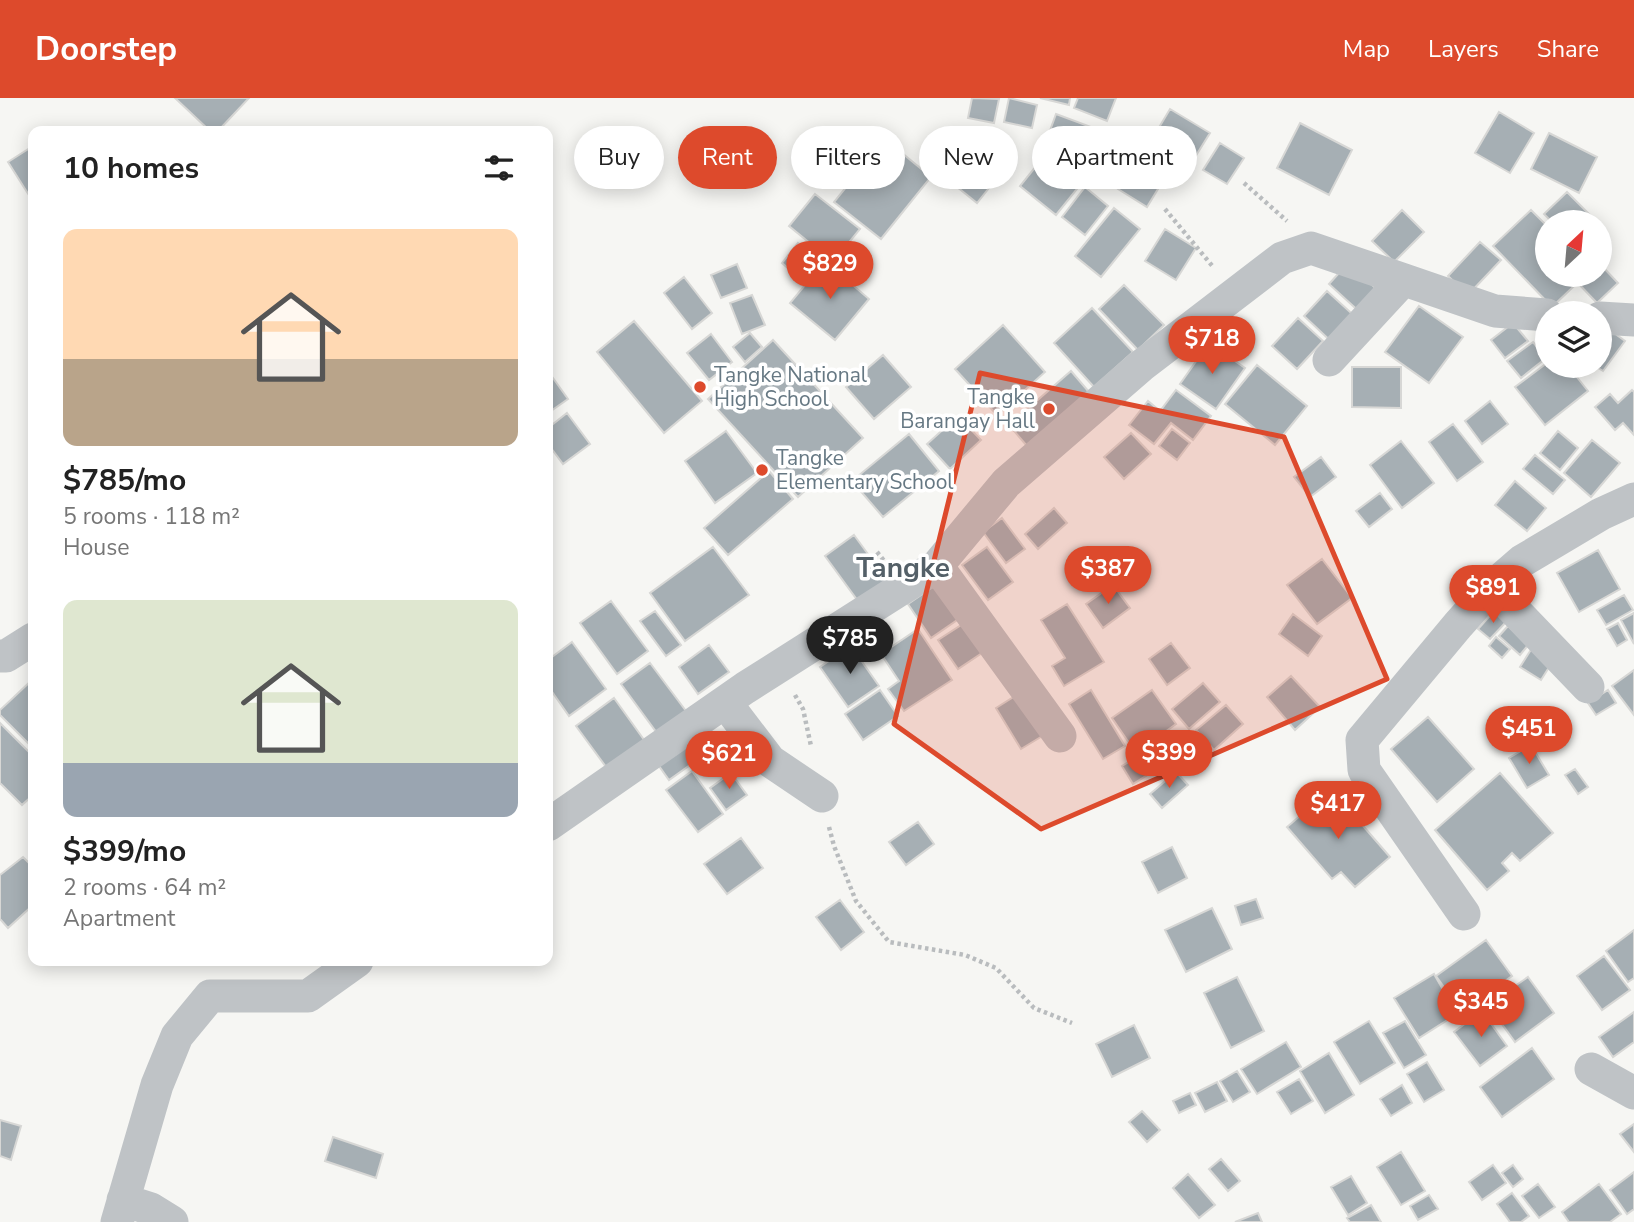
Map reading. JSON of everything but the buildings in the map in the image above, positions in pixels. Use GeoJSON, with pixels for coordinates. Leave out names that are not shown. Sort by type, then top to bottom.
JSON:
{"type":"FeatureCollection","features":[{"type":"Feature","properties":{"kind":"street"},"geometry":{"type":"LineString","coordinates":[[553,822],[725,702],[937,566],[1006,483],[1141,366],[1282,258],[1311,248],[1495,311],[1535,314]]}},
{"type":"Feature","properties":{"kind":"street"},"geometry":{"type":"LineString","coordinates":[[1329,360],[1403,279]]}},
{"type":"Feature","properties":{"kind":"street"},"geometry":{"type":"LineString","coordinates":[[1612,319],[1634,320]]}},
{"type":"Feature","properties":{"kind":"street"},"geometry":{"type":"LineString","coordinates":[[1464,914],[1364,770],[1362,740],[1492,587],[1522,561],[1601,514],[1634,499]]}},
{"type":"Feature","properties":{"kind":"street"},"geometry":{"type":"LineString","coordinates":[[937,566],[1060,736]]}},
{"type":"Feature","properties":{"kind":"street"},"geometry":{"type":"LineString","coordinates":[[1492,587],[1588,687]]}},
{"type":"Feature","properties":{"kind":"street"},"geometry":{"type":"LineString","coordinates":[[0,656],[6,656],[28,642]]}},
{"type":"Feature","properties":{"kind":"street"},"geometry":{"type":"LineString","coordinates":[[725,702],[770,761],[822,796]]}},
{"type":"Feature","properties":{"kind":"street"},"geometry":{"type":"LineString","coordinates":[[172,1222],[151,1209],[120,1211],[157,1085],[177,1036],[210,996],[307,996],[349,966]]}},
{"type":"Feature","properties":{"kind":"street"},"geometry":{"type":"LineString","coordinates":[[1591,1069],[1634,1093]]}},
{"type":"Feature","properties":{"kind":"path"},"geometry":{"type":"LineString","coordinates":[[1244,183],[1287,220],[1311,248]]}},
{"type":"Feature","properties":{"kind":"path"},"geometry":{"type":"LineString","coordinates":[[1165,209],[1236,294]]}},
{"type":"Feature","properties":{"kind":"path"},"geometry":{"type":"LineString","coordinates":[[778,667],[803,709],[834,846],[856,901],[889,942],[965,955],[996,968],[1034,1008],[1072,1023]]}},
{"type":"Feature","properties":{"kind":"highlighted area"},"geometry":{"type":"Polygon","coordinates":[[[980,373],[1284,437],[1387,679],[1041,829],[894,724],[980,373]]]}},
{"type":"Feature","properties":{"kind":"place","name":"Tangke National High School"},"geometry":{"type":"Point","coordinates":[700,387]}},
{"type":"Feature","properties":{"kind":"place","name":"Tangke Barangay Hall"},"geometry":{"type":"Point","coordinates":[1049,409]}},
{"type":"Feature","properties":{"kind":"place","name":"Tangke Elementary School"},"geometry":{"type":"Point","coordinates":[762,470]}},
{"type":"Feature","properties":{"kind":"district","name":"Tangke"},"geometry":{"type":"Point","coordinates":[903,568]}}]}
